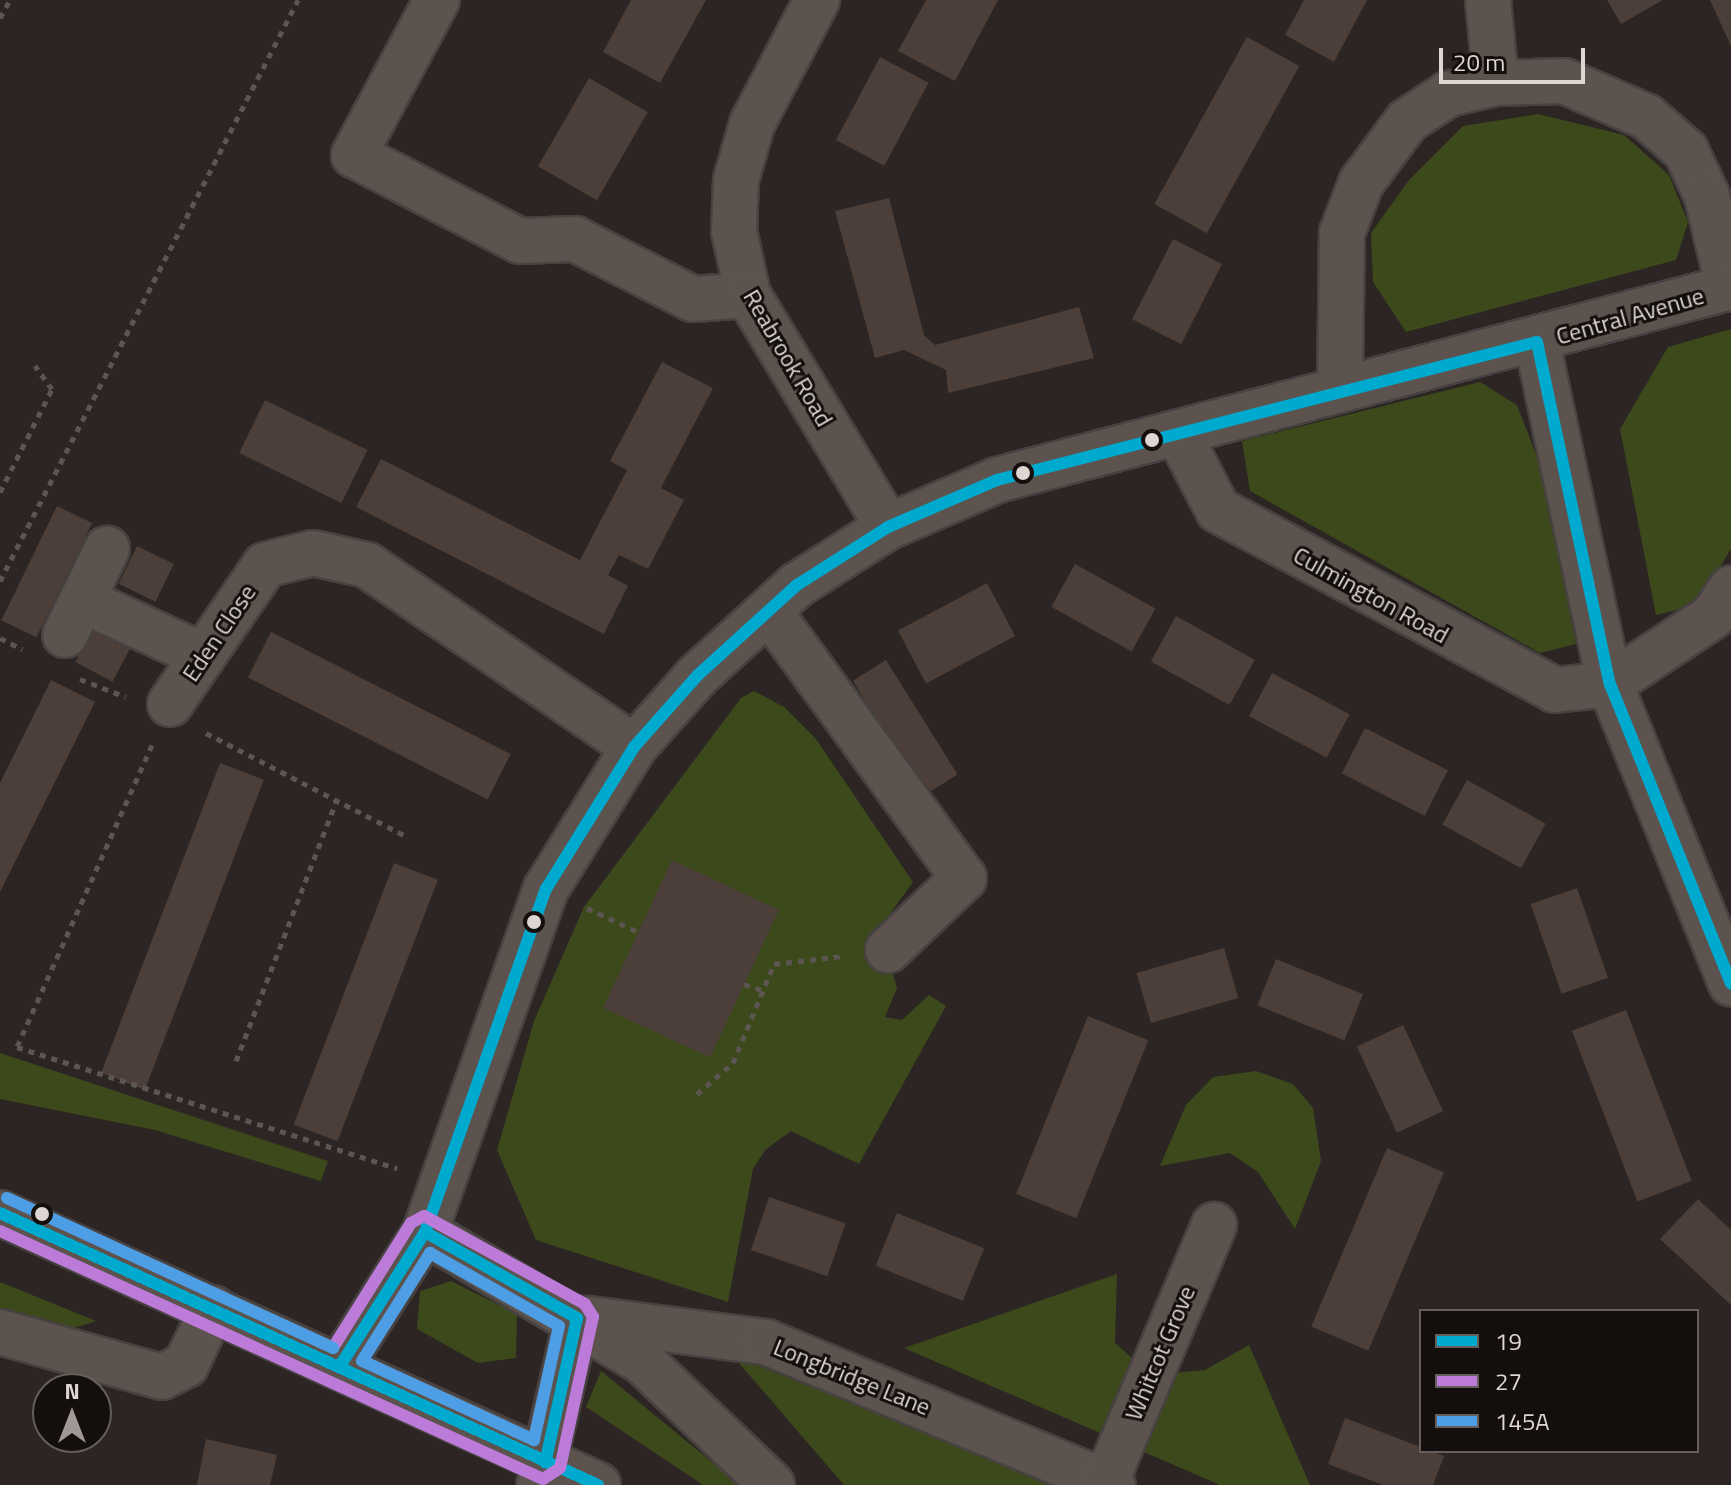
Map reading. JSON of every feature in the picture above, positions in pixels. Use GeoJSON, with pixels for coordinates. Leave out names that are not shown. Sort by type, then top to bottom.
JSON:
{"type":"FeatureCollection","features":[{"type":"Feature","properties":{"kind":"street"},"geometry":{"type":"LineString","coordinates":[[437,0],[354,155],[520,241],[575,239],[693,299],[748,295]]}},
{"type":"Feature","properties":{"kind":"street","name":"Reabrook Road"},"geometry":{"type":"LineString","coordinates":[[817,0],[752,124],[736,180],[734,231],[748,295],[888,527]]}},
{"type":"Feature","properties":{"kind":"street"},"geometry":{"type":"LineString","coordinates":[[1488,0],[1496,83]]}},
{"type":"Feature","properties":{"kind":"street"},"geometry":{"type":"LineString","coordinates":[[1340,390],[1342,233],[1361,183],[1407,121],[1448,94],[1496,83],[1564,81],[1647,117],[1686,151],[1707,196],[1730,288]]}},
{"type":"Feature","properties":{"kind":"street","name":"Central Avenue"},"geometry":{"type":"LineString","coordinates":[[425,1232],[546,889],[634,747],[769,611],[888,527],[997,480],[1537,342],[1730,288]]}},
{"type":"Feature","properties":{"kind":"street"},"geometry":{"type":"LineString","coordinates":[[1537,342],[1610,684],[1731,984]]}},
{"type":"Feature","properties":{"kind":"street","name":"Culmington Road"},"geometry":{"type":"LineString","coordinates":[[1178,433],[1218,510],[1523,678],[1555,690],[1610,684],[1713,616],[1731,588]]}},
{"type":"Feature","properties":{"kind":"street"},"geometry":{"type":"LineString","coordinates":[[107,549],[74,617],[203,656]]}},
{"type":"Feature","properties":{"kind":"street","name":"Eden Close"},"geometry":{"type":"LineString","coordinates":[[170,704],[265,565],[313,553],[367,565],[634,747]]}},
{"type":"Feature","properties":{"kind":"street"},"geometry":{"type":"LineString","coordinates":[[769,611],[964,878],[888,950]]}},
{"type":"Feature","properties":{"kind":"street"},"geometry":{"type":"LineString","coordinates":[[0,1213],[340,1366],[542,1474],[598,1485]]}},
{"type":"Feature","properties":{"kind":"street","name":"Whitcot Grove"},"geometry":{"type":"LineString","coordinates":[[1110,1483],[1214,1225]]}},
{"type":"Feature","properties":{"kind":"street"},"geometry":{"type":"LineString","coordinates":[[340,1366],[425,1232]]}},
{"type":"Feature","properties":{"kind":"street","name":"Longbridge Lane"},"geometry":{"type":"LineString","coordinates":[[425,1232],[577,1318],[643,1362],[772,1485]]}},
{"type":"Feature","properties":{"kind":"street"},"geometry":{"type":"LineString","coordinates":[[0,1332],[162,1377],[186,1365],[213,1308]]}},
{"type":"Feature","properties":{"kind":"street"},"geometry":{"type":"LineString","coordinates":[[542,1474],[577,1318]]}},
{"type":"Feature","properties":{"kind":"street","name":"Longbridge Lane"},"geometry":{"type":"LineString","coordinates":[[577,1318],[766,1342],[1110,1483]]}},
{"type":"Feature","properties":{"kind":"path"},"geometry":{"type":"LineString","coordinates":[[0,18],[10,0]]}},
{"type":"Feature","properties":{"kind":"path"},"geometry":{"type":"LineString","coordinates":[[0,581],[298,0]]}},
{"type":"Feature","properties":{"kind":"path"},"geometry":{"type":"LineString","coordinates":[[0,492],[52,389],[35,366]]}},
{"type":"Feature","properties":{"kind":"path","name":"Eden Close"},"geometry":{"type":"LineString","coordinates":[[170,704],[17,1047],[401,1169]]}},
{"type":"Feature","properties":{"kind":"path"},"geometry":{"type":"LineString","coordinates":[[236,1061],[336,802]]}},
{"type":"Feature","properties":{"kind":"path"},"geometry":{"type":"LineString","coordinates":[[697,1094],[733,1063],[774,964],[888,950]]}},
{"type":"Feature","properties":{"kind":"path"},"geometry":{"type":"LineString","coordinates":[[744,984],[761,990]]}},
{"type":"Feature","properties":{"kind":"green space"},"geometry":{"type":"Polygon","coordinates":[[[1538,114],[1624,135],[1669,175],[1688,222],[1676,260],[1406,332],[1373,282],[1371,233],[1409,180],[1463,126],[1538,114]]]}},
{"type":"Feature","properties":{"kind":"green space"},"geometry":{"type":"Polygon","coordinates":[[[1731,329],[1731,549],[1697,605],[1656,615],[1620,429],[1668,347],[1731,329]]]}},
{"type":"Feature","properties":{"kind":"green space"},"geometry":{"type":"Polygon","coordinates":[[[1480,382],[1517,405],[1542,470],[1576,644],[1540,653],[1250,491],[1242,441],[1480,382]]]}},
{"type":"Feature","properties":{"kind":"green space"},"geometry":{"type":"Polygon","coordinates":[[[754,691],[784,707],[816,739],[913,882],[879,929],[897,988],[885,1017],[902,1020],[929,995],[946,1006],[859,1164],[791,1131],[765,1150],[753,1169],[728,1302],[536,1240],[497,1150],[534,1021],[584,907],[741,698],[754,691]]]}},
{"type":"Feature","properties":{"kind":"green space"},"geometry":{"type":"Polygon","coordinates":[[[0,1053],[328,1161],[321,1181],[155,1130],[0,1099],[0,1053]]]}},
{"type":"Feature","properties":{"kind":"green space"},"geometry":{"type":"Polygon","coordinates":[[[1256,1071],[1293,1084],[1313,1108],[1321,1161],[1295,1229],[1258,1172],[1230,1153],[1160,1166],[1186,1105],[1213,1077],[1256,1071]]]}},
{"type":"Feature","properties":{"kind":"green space"},"geometry":{"type":"Polygon","coordinates":[[[1117,1274],[1115,1343],[1151,1375],[1205,1370],[1249,1345],[1310,1485],[1220,1485],[904,1348],[1117,1274]]]}},
{"type":"Feature","properties":{"kind":"green space"},"geometry":{"type":"Polygon","coordinates":[[[451,1281],[517,1314],[516,1358],[478,1363],[417,1329],[420,1291],[451,1281]]]}},
{"type":"Feature","properties":{"kind":"green space"},"geometry":{"type":"Polygon","coordinates":[[[0,1282],[96,1321],[71,1329],[0,1310],[0,1282]]]}},
{"type":"Feature","properties":{"kind":"green space"},"geometry":{"type":"Polygon","coordinates":[[[733,1356],[1048,1479],[1050,1485],[844,1485],[733,1356]]]}},
{"type":"Feature","properties":{"kind":"green space"},"geometry":{"type":"Polygon","coordinates":[[[601,1371],[740,1485],[703,1485],[586,1407],[601,1371]]]}},
{"type":"Feature","properties":{"kind":"building"},"geometry":{"type":"Polygon","coordinates":[[[631,0],[706,0],[660,83],[603,52],[631,0]]]}},
{"type":"Feature","properties":{"kind":"building"},"geometry":{"type":"Polygon","coordinates":[[[926,0],[998,0],[955,81],[898,51],[926,0]]]}},
{"type":"Feature","properties":{"kind":"building"},"geometry":{"type":"Polygon","coordinates":[[[1304,0],[1367,0],[1334,62],[1285,35],[1304,0]]]}},
{"type":"Feature","properties":{"kind":"building"},"geometry":{"type":"Polygon","coordinates":[[[1607,0],[1663,0],[1621,24],[1607,0]]]}},
{"type":"Feature","properties":{"kind":"building"},"geometry":{"type":"Polygon","coordinates":[[[1710,0],[1731,0],[1731,46],[1710,0]]]}},
{"type":"Feature","properties":{"kind":"building"},"geometry":{"type":"Polygon","coordinates":[[[1247,37],[1299,66],[1207,233],[1154,204],[1247,37]]]}},
{"type":"Feature","properties":{"kind":"building"},"geometry":{"type":"Polygon","coordinates":[[[880,57],[929,83],[884,166],[836,140],[880,57]]]}},
{"type":"Feature","properties":{"kind":"building"},"geometry":{"type":"Polygon","coordinates":[[[589,78],[648,112],[597,200],[538,166],[589,78]]]}},
{"type":"Feature","properties":{"kind":"building"},"geometry":{"type":"Polygon","coordinates":[[[889,198],[924,335],[935,345],[1079,307],[1094,358],[948,393],[946,370],[904,350],[875,358],[835,211],[889,198]]]}},
{"type":"Feature","properties":{"kind":"building"},"geometry":{"type":"Polygon","coordinates":[[[1173,239],[1222,264],[1181,344],[1132,319],[1173,239]]]}},
{"type":"Feature","properties":{"kind":"building"},"geometry":{"type":"Polygon","coordinates":[[[662,362],[713,388],[661,488],[684,500],[648,569],[619,555],[608,575],[628,586],[604,634],[356,507],[381,459],[580,560],[627,470],[610,461],[662,362]]]}},
{"type":"Feature","properties":{"kind":"building"},"geometry":{"type":"Polygon","coordinates":[[[265,400],[367,450],[342,503],[239,453],[265,400]]]}},
{"type":"Feature","properties":{"kind":"building"},"geometry":{"type":"Polygon","coordinates":[[[57,506],[92,523],[36,637],[1,620],[57,506]]]}},
{"type":"Feature","properties":{"kind":"building"},"geometry":{"type":"Polygon","coordinates":[[[137,546],[174,564],[155,602],[119,584],[137,546]]]}},
{"type":"Feature","properties":{"kind":"building"},"geometry":{"type":"Polygon","coordinates":[[[1075,564],[1155,609],[1132,651],[1051,607],[1075,564]]]}},
{"type":"Feature","properties":{"kind":"building"},"geometry":{"type":"Polygon","coordinates":[[[987,583],[1015,636],[926,683],[898,630],[987,583]]]}},
{"type":"Feature","properties":{"kind":"building"},"geometry":{"type":"Polygon","coordinates":[[[1176,616],[1255,660],[1230,705],[1151,661],[1176,616]]]}},
{"type":"Feature","properties":{"kind":"building"},"geometry":{"type":"Polygon","coordinates":[[[95,625],[132,645],[112,682],[75,662],[95,625]]]}},
{"type":"Feature","properties":{"kind":"building"},"geometry":{"type":"Polygon","coordinates":[[[271,632],[511,754],[488,800],[248,677],[271,632]]]}},
{"type":"Feature","properties":{"kind":"building"},"geometry":{"type":"Polygon","coordinates":[[[886,660],[958,774],[924,795],[853,681],[886,660]]]}},
{"type":"Feature","properties":{"kind":"building"},"geometry":{"type":"Polygon","coordinates":[[[1272,673],[1350,714],[1327,758],[1249,716],[1272,673]]]}},
{"type":"Feature","properties":{"kind":"building"},"geometry":{"type":"Polygon","coordinates":[[[51,680],[95,702],[0,892],[0,783],[51,680]]]}},
{"type":"Feature","properties":{"kind":"building"},"geometry":{"type":"Polygon","coordinates":[[[1365,728],[1448,770],[1425,816],[1342,773],[1365,728]]]}},
{"type":"Feature","properties":{"kind":"building"},"geometry":{"type":"Polygon","coordinates":[[[220,763],[264,780],[145,1090],[101,1073],[220,763]]]}},
{"type":"Feature","properties":{"kind":"building"},"geometry":{"type":"Polygon","coordinates":[[[1467,780],[1546,824],[1521,868],[1442,825],[1467,780]]]}},
{"type":"Feature","properties":{"kind":"building"},"geometry":{"type":"Polygon","coordinates":[[[672,860],[779,910],[710,1058],[603,1008],[672,860]]]}},
{"type":"Feature","properties":{"kind":"building"},"geometry":{"type":"Polygon","coordinates":[[[394,863],[438,880],[338,1141],[294,1124],[394,863]]]}},
{"type":"Feature","properties":{"kind":"building"},"geometry":{"type":"Polygon","coordinates":[[[1577,888],[1608,978],[1562,994],[1531,904],[1577,888]]]}},
{"type":"Feature","properties":{"kind":"building"},"geometry":{"type":"Polygon","coordinates":[[[1224,948],[1238,998],[1151,1023],[1137,973],[1224,948]]]}},
{"type":"Feature","properties":{"kind":"building"},"geometry":{"type":"Polygon","coordinates":[[[1276,959],[1363,994],[1344,1041],[1257,1005],[1276,959]]]}},
{"type":"Feature","properties":{"kind":"building"},"geometry":{"type":"Polygon","coordinates":[[[1626,1010],[1692,1181],[1637,1202],[1572,1031],[1626,1010]]]}},
{"type":"Feature","properties":{"kind":"building"},"geometry":{"type":"Polygon","coordinates":[[[1088,1016],[1148,1040],[1076,1218],[1016,1194],[1088,1016]]]}},
{"type":"Feature","properties":{"kind":"building"},"geometry":{"type":"Polygon","coordinates":[[[1403,1025],[1443,1111],[1397,1133],[1357,1047],[1403,1025]]]}},
{"type":"Feature","properties":{"kind":"building"},"geometry":{"type":"Polygon","coordinates":[[[1387,1148],[1444,1172],[1368,1351],[1311,1327],[1387,1148]]]}},
{"type":"Feature","properties":{"kind":"building"},"geometry":{"type":"Polygon","coordinates":[[[769,1197],[846,1223],[827,1276],[751,1250],[769,1197]]]}},
{"type":"Feature","properties":{"kind":"building"},"geometry":{"type":"Polygon","coordinates":[[[1698,1199],[1731,1230],[1731,1305],[1660,1239],[1698,1199]]]}},
{"type":"Feature","properties":{"kind":"building"},"geometry":{"type":"Polygon","coordinates":[[[897,1213],[984,1248],[963,1301],[876,1266],[897,1213]]]}},
{"type":"Feature","properties":{"kind":"building"},"geometry":{"type":"Polygon","coordinates":[[[1345,1418],[1419,1446],[1419,1453],[1444,1456],[1433,1485],[1383,1485],[1328,1464],[1345,1418]]]}},
{"type":"Feature","properties":{"kind":"building"},"geometry":{"type":"Polygon","coordinates":[[[206,1439],[277,1455],[270,1485],[197,1485],[206,1439]]]}},
{"type":"Feature","properties":{"kind":"transit line","name":"19"},"geometry":{"type":"LineString","coordinates":[[425,1232],[546,889],[634,747],[698,675],[797,585],[888,527],[997,480],[1537,342],[1610,684],[1731,984]]}},
{"type":"Feature","properties":{"kind":"transit line","name":"145A"},"geometry":{"type":"LineString","coordinates":[[7,1198],[333,1348]]}},
{"type":"Feature","properties":{"kind":"transit line","name":"19"},"geometry":{"type":"LineString","coordinates":[[0,1213],[598,1485]]}},
{"type":"Feature","properties":{"kind":"transit line","name":"27"},"geometry":{"type":"LineString","coordinates":[[0,1231],[543,1479],[560,1468],[593,1317],[585,1304],[424,1216],[411,1223],[333,1348]]}},
{"type":"Feature","properties":{"kind":"transit line","name":"19"},"geometry":{"type":"LineString","coordinates":[[340,1366],[425,1232],[577,1318],[545,1463]]}},
{"type":"Feature","properties":{"kind":"transit line","name":"145A"},"geometry":{"type":"LineString","coordinates":[[430,1253],[559,1326],[534,1440],[362,1361],[430,1253]]}}]}
